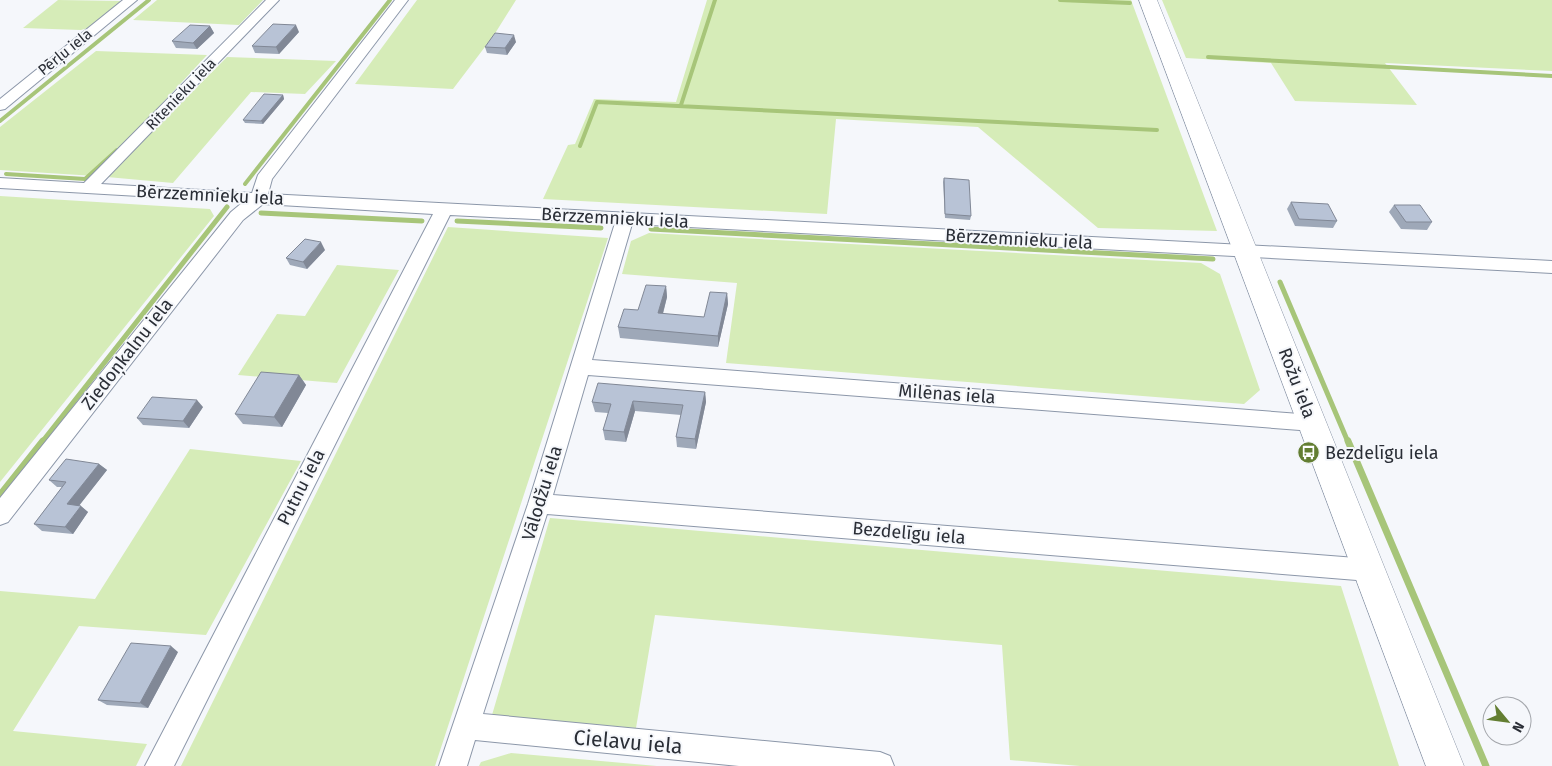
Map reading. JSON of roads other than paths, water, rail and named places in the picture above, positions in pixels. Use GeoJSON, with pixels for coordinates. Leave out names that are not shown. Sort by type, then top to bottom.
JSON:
{"type":"FeatureCollection","features":[{"type":"Feature","properties":{"kind":"street","name":"Pērļu iela"},"geometry":{"type":"LineString","coordinates":[[0,106],[131,0]]}},
{"type":"Feature","properties":{"kind":"street","name":"Ritenieku iela"},"geometry":{"type":"LineString","coordinates":[[88,188],[273,0]]}},
{"type":"Feature","properties":{"kind":"street"},"geometry":{"type":"LineString","coordinates":[[259,198],[264,178],[402,0]]}},
{"type":"Feature","properties":{"kind":"street","name":"Rožu iela"},"geometry":{"type":"LineString","coordinates":[[1148,0],[1238,250],[1313,423],[1446,766]]}},
{"type":"Feature","properties":{"kind":"street","name":"Bērzzemnieku iela"},"geometry":{"type":"LineString","coordinates":[[0,183],[444,209],[1552,268]]}},
{"type":"Feature","properties":{"kind":"street","name":"Ziedoņkalnu iela"},"geometry":{"type":"LineString","coordinates":[[0,514],[237,216],[259,198]]}},
{"type":"Feature","properties":{"kind":"street","name":"Putnu iela"},"geometry":{"type":"LineString","coordinates":[[159,766],[444,209]]}},
{"type":"Feature","properties":{"kind":"street","name":"Vālodžu iela"},"geometry":{"type":"LineString","coordinates":[[453,766],[539,504],[625,218]]}},
{"type":"Feature","properties":{"kind":"street","name":"Milēnas iela"},"geometry":{"type":"LineString","coordinates":[[581,367],[1313,423]]}},
{"type":"Feature","properties":{"kind":"street","name":"Bezdelīgu iela"},"geometry":{"type":"LineString","coordinates":[[539,504],[1369,570]]}},
{"type":"Feature","properties":{"kind":"street","name":"Cielavu iela"},"geometry":{"type":"LineString","coordinates":[[466,726],[880,766]]}},
{"type":"Feature","properties":{"kind":"waterway"},"geometry":{"type":"LineString","coordinates":[[0,121],[149,0]]}},
{"type":"Feature","properties":{"kind":"waterway"},"geometry":{"type":"LineString","coordinates":[[245,184],[390,0]]}},
{"type":"Feature","properties":{"kind":"waterway"},"geometry":{"type":"LineString","coordinates":[[681,105],[715,0]]}},
{"type":"Feature","properties":{"kind":"waterway"},"geometry":{"type":"LineString","coordinates":[[1060,0],[1130,3]]}},
{"type":"Feature","properties":{"kind":"waterway"},"geometry":{"type":"LineString","coordinates":[[1208,57],[1552,76]]}},
{"type":"Feature","properties":{"kind":"waterway"},"geometry":{"type":"LineString","coordinates":[[580,146],[597,102],[1157,130]]}},
{"type":"Feature","properties":{"kind":"waterway"},"geometry":{"type":"LineString","coordinates":[[6,174],[85,179],[117,150]]}},
{"type":"Feature","properties":{"kind":"waterway"},"geometry":{"type":"LineString","coordinates":[[42,442],[227,207]]}},
{"type":"Feature","properties":{"kind":"waterway"},"geometry":{"type":"LineString","coordinates":[[261,213],[422,221]]}},
{"type":"Feature","properties":{"kind":"waterway"},"geometry":{"type":"LineString","coordinates":[[457,221],[601,228]]}},
{"type":"Feature","properties":{"kind":"waterway"},"geometry":{"type":"LineString","coordinates":[[651,229],[1213,259]]}},
{"type":"Feature","properties":{"kind":"waterway"},"geometry":{"type":"LineString","coordinates":[[1280,282],[1348,442]]}},
{"type":"Feature","properties":{"kind":"waterway"},"geometry":{"type":"LineString","coordinates":[[0,495],[43,441]]}},
{"type":"Feature","properties":{"kind":"waterway"},"geometry":{"type":"LineString","coordinates":[[1348,441],[1486,766]]}},
{"type":"Feature","properties":{"kind":"place","name":"Bezdelīgu iela"},"geometry":{"type":"Point","coordinates":[1309,453]}}]}
